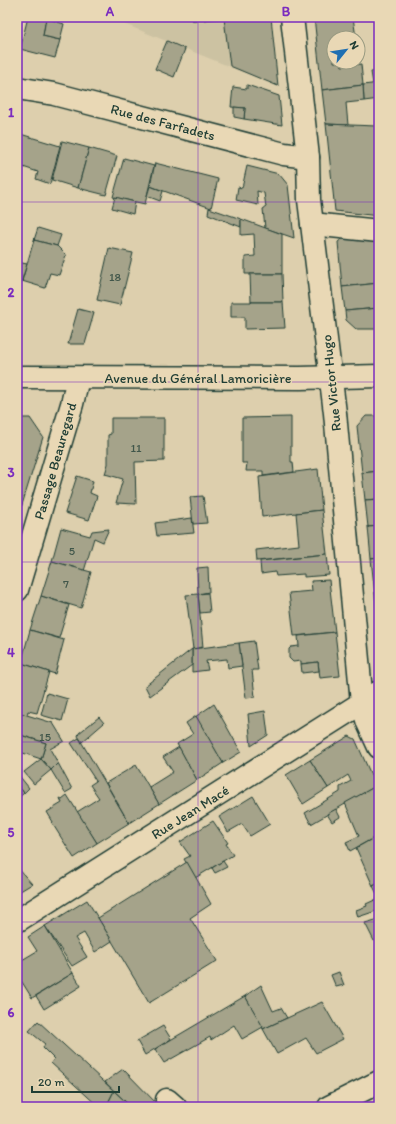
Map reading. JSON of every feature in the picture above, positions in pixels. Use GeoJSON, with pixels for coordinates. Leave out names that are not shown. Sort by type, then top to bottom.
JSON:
{"type":"FeatureCollection","features":[{"type":"Feature","properties":{"kind":"street","name":"Rue Victor Hugo"},"geometry":{"type":"LineString","coordinates":[[292,17],[308,157],[309,200],[371,698],[368,723],[379,747]]}},
{"type":"Feature","properties":{"kind":"street","name":"Rue des Farfadets"},"geometry":{"type":"LineString","coordinates":[[17,88],[54,94],[284,154],[308,157]]}},
{"type":"Feature","properties":{"kind":"street"},"geometry":{"type":"LineString","coordinates":[[312,224],[379,231]]}},
{"type":"Feature","properties":{"kind":"street","name":"Avenue du Général Lamoricière"},"geometry":{"type":"LineString","coordinates":[[17,377],[300,378],[379,376]]}},
{"type":"Feature","properties":{"kind":"street","name":"Passage Beauregard"},"geometry":{"type":"LineString","coordinates":[[17,590],[72,404],[78,378]]}},
{"type":"Feature","properties":{"kind":"street","name":"Rue Jean Macé"},"geometry":{"type":"LineString","coordinates":[[17,921],[371,698]]}},
{"type":"Feature","properties":{"kind":"street"},"geometry":{"type":"LineString","coordinates":[[329,1107],[379,1082]]}},
{"type":"Feature","properties":{"kind":"shaded area"},"geometry":{"type":"Polygon","coordinates":[[[107,17],[270,17],[278,86],[107,17]]]}},
{"type":"Feature","properties":{"kind":"building"},"geometry":{"type":"Polygon","coordinates":[[[28,17],[46,18],[43,36],[60,40],[55,58],[20,49],[28,17]]]}},
{"type":"Feature","properties":{"kind":"building"},"geometry":{"type":"Polygon","coordinates":[[[192,17],[271,17],[278,86],[230,66],[224,18],[193,21],[192,17]]]}},
{"type":"Feature","properties":{"kind":"building"},"geometry":{"type":"Polygon","coordinates":[[[314,17],[353,17],[355,30],[326,30],[326,70],[362,70],[363,85],[322,90],[314,17]]]}},
{"type":"Feature","properties":{"kind":"building"},"geometry":{"type":"Polygon","coordinates":[[[46,18],[64,24],[60,40],[43,36],[46,18]]]}},
{"type":"Feature","properties":{"kind":"building"},"geometry":{"type":"Polygon","coordinates":[[[167,41],[185,49],[174,77],[155,69],[167,41]]]}},
{"type":"Feature","properties":{"kind":"building"},"geometry":{"type":"Polygon","coordinates":[[[379,71],[379,83],[373,84],[371,72],[379,71]]]}},
{"type":"Feature","properties":{"kind":"building"},"geometry":{"type":"Polygon","coordinates":[[[379,83],[379,99],[364,101],[363,85],[379,83]]]}},
{"type":"Feature","properties":{"kind":"building"},"geometry":{"type":"Polygon","coordinates":[[[247,85],[279,96],[282,125],[244,119],[245,108],[231,107],[233,87],[247,89],[247,85]]]}},
{"type":"Feature","properties":{"kind":"building"},"geometry":{"type":"Polygon","coordinates":[[[363,85],[364,101],[346,103],[348,125],[326,124],[322,90],[363,85]]]}},
{"type":"Feature","properties":{"kind":"building"},"geometry":{"type":"Polygon","coordinates":[[[234,107],[245,108],[244,119],[234,117],[234,107]]]}},
{"type":"Feature","properties":{"kind":"building"},"geometry":{"type":"Polygon","coordinates":[[[326,124],[376,126],[379,158],[379,216],[335,211],[326,124]]]}},
{"type":"Feature","properties":{"kind":"building"},"geometry":{"type":"Polygon","coordinates":[[[17,133],[60,146],[50,184],[36,179],[38,172],[17,165],[17,133]]]}},
{"type":"Feature","properties":{"kind":"building"},"geometry":{"type":"Polygon","coordinates":[[[62,141],[89,148],[78,188],[52,180],[62,141]]]}},
{"type":"Feature","properties":{"kind":"building"},"geometry":{"type":"Polygon","coordinates":[[[89,148],[117,156],[106,195],[78,188],[89,148]]]}},
{"type":"Feature","properties":{"kind":"building"},"geometry":{"type":"Polygon","coordinates":[[[124,158],[154,166],[145,204],[113,197],[124,158]]]}},
{"type":"Feature","properties":{"kind":"building"},"geometry":{"type":"Polygon","coordinates":[[[155,163],[218,179],[211,208],[150,186],[155,163]]]}},
{"type":"Feature","properties":{"kind":"building"},"geometry":{"type":"Polygon","coordinates":[[[247,166],[279,174],[288,185],[294,238],[265,228],[263,209],[266,207],[264,193],[257,191],[258,205],[236,200],[238,187],[242,188],[247,166]]]}},
{"type":"Feature","properties":{"kind":"building"},"geometry":{"type":"Polygon","coordinates":[[[150,186],[163,191],[160,201],[147,196],[150,186]]]}},
{"type":"Feature","properties":{"kind":"building"},"geometry":{"type":"Polygon","coordinates":[[[115,197],[135,202],[133,214],[112,208],[115,197]]]}},
{"type":"Feature","properties":{"kind":"building"},"geometry":{"type":"Polygon","coordinates":[[[209,208],[241,219],[241,227],[208,214],[209,208]]]}},
{"type":"Feature","properties":{"kind":"building"},"geometry":{"type":"Polygon","coordinates":[[[241,219],[282,234],[282,274],[245,274],[245,257],[255,256],[254,234],[241,235],[241,219]]]}},
{"type":"Feature","properties":{"kind":"building"},"geometry":{"type":"Polygon","coordinates":[[[38,228],[61,235],[57,246],[34,240],[38,228]]]}},
{"type":"Feature","properties":{"kind":"building"},"geometry":{"type":"Polygon","coordinates":[[[343,238],[378,242],[379,283],[342,287],[338,242],[343,238]]]}},
{"type":"Feature","properties":{"kind":"building"},"geometry":{"type":"Polygon","coordinates":[[[34,240],[57,246],[66,255],[59,275],[50,273],[45,288],[22,281],[34,240]]]}},
{"type":"Feature","properties":{"kind":"building"},"geometry":{"type":"Polygon","coordinates":[[[109,248],[133,253],[120,305],[97,300],[109,248]]]}},
{"type":"Feature","properties":{"kind":"building"},"geometry":{"type":"Polygon","coordinates":[[[17,262],[27,264],[17,295],[17,262]]]}},
{"type":"Feature","properties":{"kind":"building"},"geometry":{"type":"Polygon","coordinates":[[[250,274],[282,274],[283,302],[251,302],[250,274]]]}},
{"type":"Feature","properties":{"kind":"building"},"geometry":{"type":"Polygon","coordinates":[[[379,283],[379,308],[345,311],[342,287],[379,283]]]}},
{"type":"Feature","properties":{"kind":"building"},"geometry":{"type":"Polygon","coordinates":[[[231,302],[283,302],[285,328],[245,329],[245,317],[231,317],[231,302]]]}},
{"type":"Feature","properties":{"kind":"building"},"geometry":{"type":"Polygon","coordinates":[[[379,308],[379,329],[356,329],[346,320],[345,311],[379,308]]]}},
{"type":"Feature","properties":{"kind":"building"},"geometry":{"type":"Polygon","coordinates":[[[78,309],[94,313],[85,344],[68,344],[78,309]]]}},
{"type":"Feature","properties":{"kind":"building"},"geometry":{"type":"Polygon","coordinates":[[[366,416],[379,416],[379,471],[362,473],[357,426],[366,416]]]}},
{"type":"Feature","properties":{"kind":"building"},"geometry":{"type":"Polygon","coordinates":[[[291,417],[291,462],[293,462],[294,472],[263,476],[263,471],[246,471],[247,463],[242,463],[242,418],[291,417]]]}},
{"type":"Feature","properties":{"kind":"building"},"geometry":{"type":"Polygon","coordinates":[[[17,418],[30,418],[43,437],[17,521],[17,418]]]}},
{"type":"Feature","properties":{"kind":"building"},"geometry":{"type":"Polygon","coordinates":[[[111,418],[164,418],[164,461],[135,462],[136,504],[116,503],[123,479],[105,474],[108,464],[108,435],[111,434],[111,418]]]}},
{"type":"Feature","properties":{"kind":"building"},"geometry":{"type":"Polygon","coordinates":[[[318,469],[322,510],[262,517],[259,477],[318,469]]]}},
{"type":"Feature","properties":{"kind":"building"},"geometry":{"type":"Polygon","coordinates":[[[379,471],[379,499],[365,500],[362,473],[379,471]]]}},
{"type":"Feature","properties":{"kind":"building"},"geometry":{"type":"Polygon","coordinates":[[[77,476],[93,481],[90,493],[97,496],[89,520],[65,513],[77,476]]]}},
{"type":"Feature","properties":{"kind":"building"},"geometry":{"type":"Polygon","coordinates":[[[203,496],[207,523],[193,524],[190,497],[203,496]]]}},
{"type":"Feature","properties":{"kind":"building"},"geometry":{"type":"Polygon","coordinates":[[[379,499],[379,526],[368,527],[365,500],[379,499]]]}},
{"type":"Feature","properties":{"kind":"building"},"geometry":{"type":"Polygon","coordinates":[[[322,510],[327,554],[257,561],[256,550],[299,545],[296,513],[322,510]]]}},
{"type":"Feature","properties":{"kind":"building"},"geometry":{"type":"Polygon","coordinates":[[[192,518],[194,533],[157,536],[155,523],[192,518]]]}},
{"type":"Feature","properties":{"kind":"building"},"geometry":{"type":"Polygon","coordinates":[[[379,526],[379,558],[371,559],[368,527],[379,526]]]}},
{"type":"Feature","properties":{"kind":"building"},"geometry":{"type":"Polygon","coordinates":[[[61,528],[90,536],[92,531],[109,529],[103,542],[94,538],[84,571],[52,561],[61,528]]]}},
{"type":"Feature","properties":{"kind":"building"},"geometry":{"type":"Polygon","coordinates":[[[327,554],[329,575],[304,577],[304,574],[276,576],[275,572],[261,574],[260,561],[327,554]]]}},
{"type":"Feature","properties":{"kind":"building"},"geometry":{"type":"Polygon","coordinates":[[[379,558],[379,594],[375,595],[371,559],[379,558]]]}},
{"type":"Feature","properties":{"kind":"building"},"geometry":{"type":"Polygon","coordinates":[[[52,561],[91,572],[81,608],[41,596],[52,561]]]}},
{"type":"Feature","properties":{"kind":"building"},"geometry":{"type":"Polygon","coordinates":[[[208,567],[209,592],[198,594],[197,568],[208,567]]]}},
{"type":"Feature","properties":{"kind":"building"},"geometry":{"type":"Polygon","coordinates":[[[329,580],[335,632],[294,636],[289,593],[312,591],[311,581],[329,580]]]}},
{"type":"Feature","properties":{"kind":"building"},"geometry":{"type":"Polygon","coordinates":[[[208,593],[210,612],[200,613],[198,594],[208,593]]]}},
{"type":"Feature","properties":{"kind":"building"},"geometry":{"type":"Polygon","coordinates":[[[198,594],[203,647],[193,649],[186,595],[198,594]]]}},
{"type":"Feature","properties":{"kind":"building"},"geometry":{"type":"Polygon","coordinates":[[[379,594],[379,633],[375,595],[379,594]]]}},
{"type":"Feature","properties":{"kind":"building"},"geometry":{"type":"Polygon","coordinates":[[[41,596],[69,605],[59,638],[30,630],[41,596]]]}},
{"type":"Feature","properties":{"kind":"building"},"geometry":{"type":"Polygon","coordinates":[[[30,630],[64,640],[55,674],[21,663],[30,630]]]}},
{"type":"Feature","properties":{"kind":"building"},"geometry":{"type":"Polygon","coordinates":[[[335,632],[340,676],[320,678],[318,662],[301,664],[301,661],[293,662],[289,658],[289,649],[291,647],[299,646],[298,636],[335,632]]]}},
{"type":"Feature","properties":{"kind":"building"},"geometry":{"type":"Polygon","coordinates":[[[254,641],[258,670],[252,670],[255,697],[246,698],[239,643],[254,641]]]}},
{"type":"Feature","properties":{"kind":"building"},"geometry":{"type":"Polygon","coordinates":[[[239,643],[242,666],[228,668],[227,659],[206,661],[208,670],[192,672],[192,649],[239,643]]]}},
{"type":"Feature","properties":{"kind":"building"},"geometry":{"type":"Polygon","coordinates":[[[192,649],[192,665],[150,696],[145,686],[192,649]]]}},
{"type":"Feature","properties":{"kind":"building"},"geometry":{"type":"Polygon","coordinates":[[[318,662],[319,671],[302,673],[301,664],[318,662]]]}},
{"type":"Feature","properties":{"kind":"building"},"geometry":{"type":"Polygon","coordinates":[[[21,663],[49,672],[37,713],[28,711],[27,715],[17,712],[17,675],[21,663]]]}},
{"type":"Feature","properties":{"kind":"building"},"geometry":{"type":"Polygon","coordinates":[[[47,693],[68,699],[62,721],[41,715],[47,693]]]}},
{"type":"Feature","properties":{"kind":"building"},"geometry":{"type":"Polygon","coordinates":[[[214,704],[241,752],[223,763],[195,717],[214,704]]]}},
{"type":"Feature","properties":{"kind":"building"},"geometry":{"type":"Polygon","coordinates":[[[265,711],[268,735],[251,746],[248,714],[265,711]]]}},
{"type":"Feature","properties":{"kind":"building"},"geometry":{"type":"Polygon","coordinates":[[[17,712],[53,723],[64,741],[50,749],[58,763],[51,770],[41,759],[46,743],[17,734],[17,712]]]}},
{"type":"Feature","properties":{"kind":"building"},"geometry":{"type":"Polygon","coordinates":[[[196,716],[223,763],[197,780],[177,744],[193,734],[186,723],[196,716]]]}},
{"type":"Feature","properties":{"kind":"building"},"geometry":{"type":"Polygon","coordinates":[[[99,717],[104,723],[82,742],[78,736],[79,733],[99,717]]]}},
{"type":"Feature","properties":{"kind":"building"},"geometry":{"type":"Polygon","coordinates":[[[17,734],[46,743],[41,759],[17,751],[17,734]]]}},
{"type":"Feature","properties":{"kind":"building"},"geometry":{"type":"Polygon","coordinates":[[[349,736],[355,739],[376,786],[311,824],[305,813],[340,792],[340,787],[351,781],[348,775],[328,788],[310,760],[349,736]]]}},
{"type":"Feature","properties":{"kind":"building"},"geometry":{"type":"Polygon","coordinates":[[[79,738],[129,823],[97,843],[77,812],[99,798],[90,785],[96,781],[71,743],[79,738]]]}},
{"type":"Feature","properties":{"kind":"building"},"geometry":{"type":"Polygon","coordinates":[[[179,747],[197,780],[159,804],[149,787],[173,772],[163,757],[179,747]]]}},
{"type":"Feature","properties":{"kind":"building"},"geometry":{"type":"Polygon","coordinates":[[[41,759],[51,770],[34,784],[24,772],[41,759]]]}},
{"type":"Feature","properties":{"kind":"building"},"geometry":{"type":"Polygon","coordinates":[[[310,760],[328,788],[303,804],[286,775],[310,760]]]}},
{"type":"Feature","properties":{"kind":"building"},"geometry":{"type":"Polygon","coordinates":[[[58,763],[72,789],[65,793],[51,770],[58,763]]]}},
{"type":"Feature","properties":{"kind":"building"},"geometry":{"type":"Polygon","coordinates":[[[136,765],[159,804],[129,823],[106,783],[136,765]]]}},
{"type":"Feature","properties":{"kind":"building"},"geometry":{"type":"Polygon","coordinates":[[[17,773],[29,788],[24,793],[17,784],[17,773]]]}},
{"type":"Feature","properties":{"kind":"building"},"geometry":{"type":"Polygon","coordinates":[[[17,784],[24,793],[17,799],[17,784]]]}},
{"type":"Feature","properties":{"kind":"building"},"geometry":{"type":"Polygon","coordinates":[[[376,786],[379,792],[379,835],[350,851],[346,842],[359,836],[345,803],[376,786]]]}},
{"type":"Feature","properties":{"kind":"building"},"geometry":{"type":"Polygon","coordinates":[[[67,795],[97,843],[74,858],[52,823],[53,822],[47,812],[62,803],[60,798],[62,799],[67,795]]]}},
{"type":"Feature","properties":{"kind":"building"},"geometry":{"type":"Polygon","coordinates":[[[253,796],[270,824],[250,836],[242,824],[228,832],[219,817],[253,796]]]}},
{"type":"Feature","properties":{"kind":"building"},"geometry":{"type":"Polygon","coordinates":[[[336,809],[340,817],[332,822],[327,814],[336,809]]]}},
{"type":"Feature","properties":{"kind":"building"},"geometry":{"type":"Polygon","coordinates":[[[213,821],[228,843],[226,844],[233,855],[195,878],[184,859],[190,856],[180,842],[213,821]]]}},
{"type":"Feature","properties":{"kind":"building"},"geometry":{"type":"Polygon","coordinates":[[[379,835],[379,883],[373,886],[356,848],[379,835]]]}},
{"type":"Feature","properties":{"kind":"building"},"geometry":{"type":"Polygon","coordinates":[[[223,861],[227,867],[215,873],[212,868],[223,861]]]}},
{"type":"Feature","properties":{"kind":"building"},"geometry":{"type":"Polygon","coordinates":[[[187,862],[211,904],[190,918],[217,961],[149,1003],[98,918],[187,862]]]}},
{"type":"Feature","properties":{"kind":"building"},"geometry":{"type":"Polygon","coordinates":[[[17,867],[32,884],[17,893],[17,867]]]}},
{"type":"Feature","properties":{"kind":"building"},"geometry":{"type":"Polygon","coordinates":[[[379,883],[379,898],[373,886],[379,883]]]}},
{"type":"Feature","properties":{"kind":"building"},"geometry":{"type":"Polygon","coordinates":[[[379,898],[379,910],[358,917],[356,910],[367,906],[366,904],[379,898]]]}},
{"type":"Feature","properties":{"kind":"building"},"geometry":{"type":"Polygon","coordinates":[[[87,900],[112,941],[95,952],[84,933],[75,938],[87,957],[72,966],[45,926],[87,900]]]}},
{"type":"Feature","properties":{"kind":"building"},"geometry":{"type":"Polygon","coordinates":[[[379,919],[379,938],[374,941],[365,923],[379,919]]]}},
{"type":"Feature","properties":{"kind":"building"},"geometry":{"type":"Polygon","coordinates":[[[45,926],[73,973],[32,998],[17,974],[17,963],[37,951],[28,937],[45,926]]]}},
{"type":"Feature","properties":{"kind":"building"},"geometry":{"type":"Polygon","coordinates":[[[339,972],[344,985],[336,987],[331,975],[339,972]]]}},
{"type":"Feature","properties":{"kind":"building"},"geometry":{"type":"Polygon","coordinates":[[[73,973],[81,986],[44,1009],[36,996],[73,973]]]}},
{"type":"Feature","properties":{"kind":"building"},"geometry":{"type":"Polygon","coordinates":[[[261,985],[273,1011],[281,1008],[287,1018],[263,1029],[245,996],[261,985]]]}},
{"type":"Feature","properties":{"kind":"building"},"geometry":{"type":"Polygon","coordinates":[[[245,996],[263,1027],[242,1039],[234,1025],[211,1040],[210,1037],[164,1063],[155,1049],[245,996]]]}},
{"type":"Feature","properties":{"kind":"building"},"geometry":{"type":"Polygon","coordinates":[[[322,1002],[343,1039],[316,1053],[306,1038],[277,1054],[263,1029],[322,1002]]]}},
{"type":"Feature","properties":{"kind":"building"},"geometry":{"type":"Polygon","coordinates":[[[38,1021],[114,1091],[106,1107],[99,1107],[51,1063],[54,1059],[43,1048],[45,1044],[29,1031],[38,1021]]]}},
{"type":"Feature","properties":{"kind":"building"},"geometry":{"type":"Polygon","coordinates":[[[163,1026],[171,1039],[145,1055],[137,1041],[163,1026]]]}},
{"type":"Feature","properties":{"kind":"building"},"geometry":{"type":"Polygon","coordinates":[[[123,1069],[160,1107],[131,1107],[105,1082],[123,1069]]]}},
{"type":"Feature","properties":{"kind":"building"},"geometry":{"type":"Polygon","coordinates":[[[114,1091],[127,1103],[123,1107],[106,1107],[114,1091]]]}}]}
